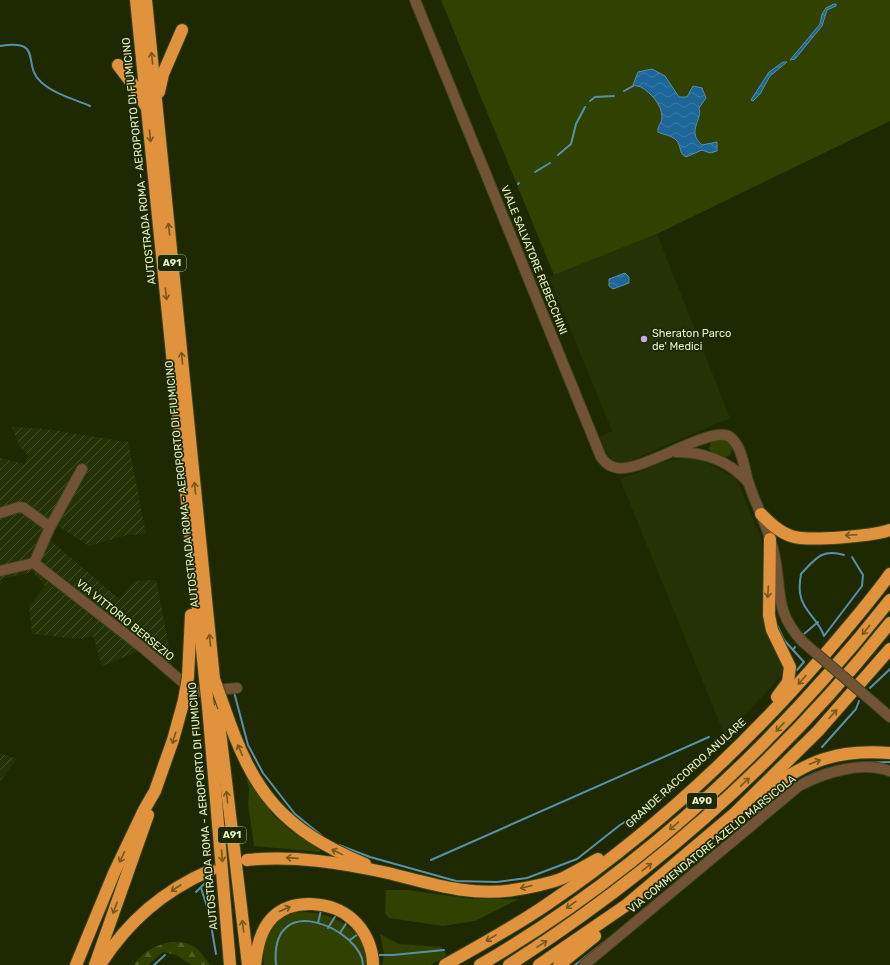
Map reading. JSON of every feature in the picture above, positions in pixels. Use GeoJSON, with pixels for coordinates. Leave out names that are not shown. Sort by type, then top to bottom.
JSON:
{"type":"FeatureCollection","features":[{"type":"Feature","properties":{"kind":"highway","name":"AUTOSTRADA ROMA - AEROPORTO DI FIUMICINO"},"geometry":{"type":"LineString","coordinates":[[136,0],[153,114],[210,679]]}},
{"type":"Feature","properties":{"kind":"highway","name":"AUTOSTRADA ROMA - AEROPORTO DI FIUMICINO"},"geometry":{"type":"LineString","coordinates":[[146,0],[153,114],[190,532],[210,679],[216,706],[248,965]]}},
{"type":"Feature","properties":{"kind":"highway"},"geometry":{"type":"LineString","coordinates":[[153,114],[161,79],[182,30]]}},
{"type":"Feature","properties":{"kind":"highway"},"geometry":{"type":"LineString","coordinates":[[118,65],[153,114]]}},
{"type":"Feature","properties":{"kind":"highway"},"geometry":{"type":"LineString","coordinates":[[761,514],[784,533],[797,537],[871,534],[890,530]]}},
{"type":"Feature","properties":{"kind":"highway"},"geometry":{"type":"LineString","coordinates":[[95,965],[145,827],[155,791],[172,745],[184,700],[188,677],[191,629],[190,532]]}},
{"type":"Feature","properties":{"kind":"highway"},"geometry":{"type":"LineString","coordinates":[[724,760],[753,723],[782,691],[789,677],[788,660],[774,634],[769,615],[770,539]]}},
{"type":"Feature","properties":{"kind":"highway","name":"GRANDE RACCORDO ANULARE"},"geometry":{"type":"LineString","coordinates":[[445,965],[549,903],[659,818],[724,760],[786,698],[890,574]]}},
{"type":"Feature","properties":{"kind":"highway","name":"A90"},"geometry":{"type":"LineString","coordinates":[[480,965],[553,918],[609,878],[696,807],[773,734],[822,681],[890,600]]}},
{"type":"Feature","properties":{"kind":"highway","name":"A90"},"geometry":{"type":"LineString","coordinates":[[509,965],[567,928],[615,892],[682,838],[740,787],[809,718],[851,671],[890,623]]}},
{"type":"Feature","properties":{"kind":"highway"},"geometry":{"type":"LineString","coordinates":[[539,965],[625,906],[735,813],[818,731],[890,649]]}},
{"type":"Feature","properties":{"kind":"highway"},"geometry":{"type":"LineString","coordinates":[[210,679],[216,706],[241,754],[264,793],[282,814],[327,847],[386,873]]}},
{"type":"Feature","properties":{"kind":"highway","name":"AUTOSTRADA ROMA - AEROPORTO DI FIUMICINO"},"geometry":{"type":"LineString","coordinates":[[216,706],[230,965]]}},
{"type":"Feature","properties":{"kind":"highway"},"geometry":{"type":"LineString","coordinates":[[735,813],[787,776],[810,763],[830,756],[848,753],[890,753]]}},
{"type":"Feature","properties":{"kind":"highway"},"geometry":{"type":"LineString","coordinates":[[76,965],[114,873],[155,791]]}},
{"type":"Feature","properties":{"kind":"highway"},"geometry":{"type":"LineString","coordinates":[[246,860],[294,858],[386,873],[456,889],[486,892],[513,890],[562,878],[610,852],[659,818]]}},
{"type":"Feature","properties":{"kind":"highway"},"geometry":{"type":"LineString","coordinates":[[100,965],[123,933],[144,911],[183,884],[211,870]]}},
{"type":"Feature","properties":{"kind":"highway"},"geometry":{"type":"LineString","coordinates":[[559,965],[624,912],[651,884]]}},
{"type":"Feature","properties":{"kind":"highway"},"geometry":{"type":"LineString","coordinates":[[255,965],[261,936],[272,918],[290,907],[309,904],[330,908],[353,920],[369,943],[373,965]]}},
{"type":"Feature","properties":{"kind":"street","name":"VIALE SALVATORE REBECCHINI"},"geometry":{"type":"LineString","coordinates":[[415,0],[601,457],[612,466],[620,469],[672,452],[711,436],[727,435],[737,446],[748,483],[770,539],[776,563],[782,610],[790,627],[803,642],[890,717]]}},
{"type":"Feature","properties":{"kind":"street"},"geometry":{"type":"LineString","coordinates":[[708,457],[706,444],[711,436]]}},
{"type":"Feature","properties":{"kind":"street"},"geometry":{"type":"LineString","coordinates":[[725,463],[732,459],[737,446]]}},
{"type":"Feature","properties":{"kind":"street","name":"VIALE SALVATORE REBECCHINI"},"geometry":{"type":"LineString","coordinates":[[672,452],[691,452],[725,463],[734,468],[748,483]]}},
{"type":"Feature","properties":{"kind":"street"},"geometry":{"type":"LineString","coordinates":[[0,571],[34,563],[50,527],[82,469]]}},
{"type":"Feature","properties":{"kind":"street"},"geometry":{"type":"LineString","coordinates":[[0,513],[19,507],[50,527]]}},
{"type":"Feature","properties":{"kind":"street","name":"VIA VITTORIO BERSEZIO"},"geometry":{"type":"LineString","coordinates":[[34,563],[142,648],[194,692],[237,688]]}},
{"type":"Feature","properties":{"kind":"street","name":"VIA COMMENDATORE AZELIO MARSICOLA"},"geometry":{"type":"LineString","coordinates":[[584,965],[799,786],[812,779],[845,770],[866,767],[890,771]]}},
{"type":"Feature","properties":{"kind":"shaded area"},"geometry":{"type":"Polygon","coordinates":[[[657,234],[730,418],[628,462],[621,462],[613,460],[607,453],[600,437],[612,431],[549,277],[657,234]]]}},
{"type":"Feature","properties":{"kind":"shaded area"},"geometry":{"type":"Polygon","coordinates":[[[12,427],[46,429],[128,442],[146,534],[127,535],[89,546],[58,526],[49,539],[119,599],[135,581],[156,580],[172,661],[165,664],[147,648],[102,666],[93,636],[80,639],[32,634],[29,606],[45,586],[33,572],[1,579],[0,588],[0,458],[25,464],[28,455],[20,447],[12,427]]]}},
{"type":"Feature","properties":{"kind":"shaded area"},"geometry":{"type":"Polygon","coordinates":[[[700,459],[736,478],[762,540],[763,614],[786,671],[725,736],[620,479],[667,461],[700,459]]]}},
{"type":"Feature","properties":{"kind":"shaded area"},"geometry":{"type":"Polygon","coordinates":[[[0,753],[17,759],[0,781],[0,753]]]}},
{"type":"Feature","properties":{"kind":"green space"},"geometry":{"type":"Polygon","coordinates":[[[441,0],[890,0],[890,121],[657,234],[554,275],[441,0]]]}},
{"type":"Feature","properties":{"kind":"green space"},"geometry":{"type":"Polygon","coordinates":[[[720,438],[728,442],[732,449],[730,455],[724,458],[715,455],[709,449],[711,441],[720,438]]]}},
{"type":"Feature","properties":{"kind":"green space"},"geometry":{"type":"Polygon","coordinates":[[[245,774],[273,815],[291,831],[320,849],[320,852],[254,846],[248,804],[249,788],[245,774]]]}},
{"type":"Feature","properties":{"kind":"green space"},"geometry":{"type":"Polygon","coordinates":[[[386,890],[408,890],[473,899],[519,899],[475,921],[443,926],[389,918],[385,913],[386,890]]]}},
{"type":"Feature","properties":{"kind":"green space"},"geometry":{"type":"Polygon","coordinates":[[[311,912],[328,916],[351,928],[362,941],[369,965],[264,965],[265,945],[271,928],[284,916],[311,912]]]}},
{"type":"Feature","properties":{"kind":"green space"},"geometry":{"type":"Polygon","coordinates":[[[380,934],[399,944],[442,947],[447,956],[431,965],[382,965],[384,954],[380,934]]]}},
{"type":"Feature","properties":{"kind":"green space"},"geometry":{"type":"Polygon","coordinates":[[[171,942],[190,944],[202,954],[210,965],[192,965],[176,955],[163,952],[148,965],[134,965],[145,952],[171,942]]]}},
{"type":"Feature","properties":{"kind":"water"},"geometry":{"type":"Polygon","coordinates":[[[836,4],[836,6],[827,10],[822,26],[795,59],[790,60],[820,24],[822,14],[826,8],[836,4]]]}},
{"type":"Feature","properties":{"kind":"water"},"geometry":{"type":"Polygon","coordinates":[[[783,62],[787,62],[770,76],[760,94],[753,101],[751,100],[769,72],[783,62]]]}},
{"type":"Feature","properties":{"kind":"water"},"geometry":{"type":"Polygon","coordinates":[[[652,69],[665,76],[679,97],[687,97],[693,86],[702,88],[706,98],[699,108],[700,112],[695,135],[697,140],[702,145],[717,142],[717,151],[710,153],[702,150],[686,157],[682,154],[679,145],[674,138],[658,132],[662,113],[658,104],[645,90],[633,85],[638,72],[652,69]]]}},
{"type":"Feature","properties":{"kind":"water"},"geometry":{"type":"Polygon","coordinates":[[[625,273],[629,277],[629,283],[613,289],[609,286],[609,279],[625,273]]]}},
{"type":"Feature","properties":{"kind":"waterway"},"geometry":{"type":"LineString","coordinates":[[0,46],[23,46],[30,55],[32,68],[35,75],[41,82],[58,93],[90,106]]}},
{"type":"Feature","properties":{"kind":"waterway"},"geometry":{"type":"LineString","coordinates":[[624,91],[633,86]]}},
{"type":"Feature","properties":{"kind":"waterway"},"geometry":{"type":"LineString","coordinates":[[590,101],[595,97],[614,96]]}},
{"type":"Feature","properties":{"kind":"waterway"},"geometry":{"type":"LineString","coordinates":[[558,155],[571,144],[576,124],[585,107]]}},
{"type":"Feature","properties":{"kind":"waterway"},"geometry":{"type":"LineString","coordinates":[[535,172],[550,163]]}},
{"type":"Feature","properties":{"kind":"waterway"},"geometry":{"type":"LineString","coordinates":[[844,555],[836,553],[824,554],[815,560],[801,574],[801,599],[807,610],[822,630],[824,636],[862,586],[863,575],[852,557]]}},
{"type":"Feature","properties":{"kind":"waterway"},"geometry":{"type":"LineString","coordinates":[[804,634],[818,622]]}},
{"type":"Feature","properties":{"kind":"waterway"},"geometry":{"type":"LineString","coordinates":[[777,625],[784,640],[804,662],[797,670]]}},
{"type":"Feature","properties":{"kind":"waterway"},"geometry":{"type":"LineString","coordinates":[[870,688],[890,669]]}},
{"type":"Feature","properties":{"kind":"waterway"},"geometry":{"type":"LineString","coordinates":[[234,692],[248,745],[263,773],[295,814],[321,835]]}},
{"type":"Feature","properties":{"kind":"waterway"},"geometry":{"type":"LineString","coordinates":[[822,747],[856,709],[859,701]]}},
{"type":"Feature","properties":{"kind":"waterway"},"geometry":{"type":"LineString","coordinates":[[729,738],[732,735]]}},
{"type":"Feature","properties":{"kind":"waterway"},"geometry":{"type":"LineString","coordinates":[[431,860],[709,737]]}},
{"type":"Feature","properties":{"kind":"waterway"},"geometry":{"type":"LineString","coordinates":[[339,845],[370,857],[456,881],[497,882],[527,878],[577,859],[620,825],[660,800],[710,756]]}},
{"type":"Feature","properties":{"kind":"waterway"},"geometry":{"type":"LineString","coordinates":[[853,763],[890,762]]}},
{"type":"Feature","properties":{"kind":"waterway"},"geometry":{"type":"LineString","coordinates":[[755,816],[784,791],[804,778],[826,769],[839,766]]}},
{"type":"Feature","properties":{"kind":"waterway"},"geometry":{"type":"LineString","coordinates":[[196,892],[205,883]]}},
{"type":"Feature","properties":{"kind":"waterway"},"geometry":{"type":"LineString","coordinates":[[201,888],[209,913],[216,954]]}},
{"type":"Feature","properties":{"kind":"waterway"},"geometry":{"type":"LineString","coordinates":[[318,923],[321,910]]}},
{"type":"Feature","properties":{"kind":"waterway"},"geometry":{"type":"LineString","coordinates":[[328,928],[336,915]]}},
{"type":"Feature","properties":{"kind":"waterway"},"geometry":{"type":"LineString","coordinates":[[276,965],[278,941],[286,927],[300,921],[316,923],[333,929],[348,939],[359,952],[363,965]]}},
{"type":"Feature","properties":{"kind":"waterway"},"geometry":{"type":"LineString","coordinates":[[340,933],[347,922]]}},
{"type":"Feature","properties":{"kind":"waterway"},"geometry":{"type":"LineString","coordinates":[[350,940],[358,934]]}},
{"type":"Feature","properties":{"kind":"waterway"},"geometry":{"type":"LineString","coordinates":[[575,965],[609,938]]}},
{"type":"Feature","properties":{"kind":"waterway"},"geometry":{"type":"LineString","coordinates":[[376,955],[393,955],[444,950]]}},
{"type":"Feature","properties":{"kind":"waterway"},"geometry":{"type":"LineString","coordinates":[[154,965],[165,955]]}},
{"type":"Feature","properties":{"kind":"place","name":"Sheraton Parco de' Medici"},"geometry":{"type":"Point","coordinates":[644,339]}}]}
